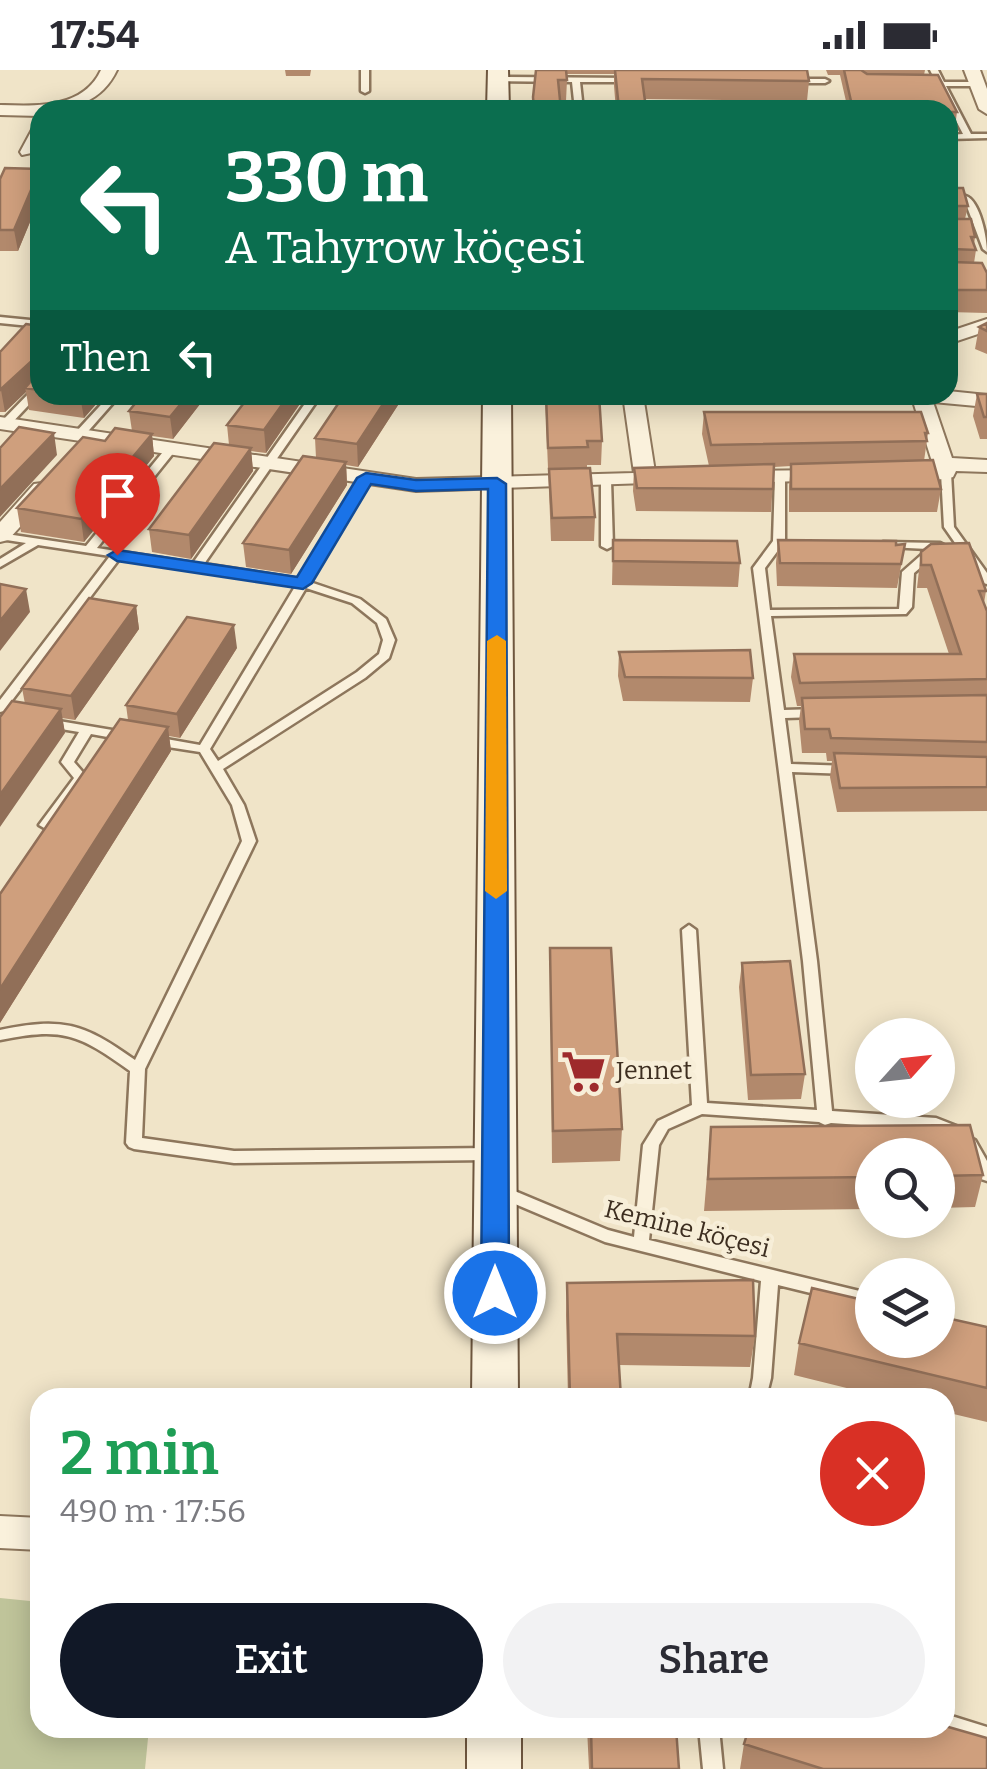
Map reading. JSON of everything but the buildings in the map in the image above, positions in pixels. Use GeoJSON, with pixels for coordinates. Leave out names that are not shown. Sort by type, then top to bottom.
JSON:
{"type":"FeatureCollection","features":[{"type":"Feature","properties":{"kind":"main road"},"geometry":{"type":"LineString","coordinates":[[495,1388],[498,405]]}},
{"type":"Feature","properties":{"kind":"main road"},"geometry":{"type":"LineString","coordinates":[[494,1738],[494,1769]]}},
{"type":"Feature","properties":{"kind":"street"},"geometry":{"type":"LineString","coordinates":[[75,100],[102,88],[108,70]]}},
{"type":"Feature","properties":{"kind":"street"},"geometry":{"type":"LineString","coordinates":[[975,77],[987,109]]}},
{"type":"Feature","properties":{"kind":"street"},"geometry":{"type":"LineString","coordinates":[[0,110],[30,111]]}},
{"type":"Feature","properties":{"kind":"street"},"geometry":{"type":"LineString","coordinates":[[28,152],[30,148]]}},
{"type":"Feature","properties":{"kind":"street"},"geometry":{"type":"LineString","coordinates":[[958,335],[987,325]]}},
{"type":"Feature","properties":{"kind":"street"},"geometry":{"type":"LineString","coordinates":[[958,398],[987,401]]}},
{"type":"Feature","properties":{"kind":"street"},"geometry":{"type":"LineString","coordinates":[[634,405],[645,478]]}},
{"type":"Feature","properties":{"kind":"street"},"geometry":{"type":"LineString","coordinates":[[927,405],[944,469]]}},
{"type":"Feature","properties":{"kind":"street"},"geometry":{"type":"LineString","coordinates":[[2,424],[82,441],[171,449],[416,485],[684,478]]}},
{"type":"Feature","properties":{"kind":"street"},"geometry":{"type":"LineString","coordinates":[[886,477],[987,466]]}},
{"type":"Feature","properties":{"kind":"street"},"geometry":{"type":"LineString","coordinates":[[722,477],[851,476]]}},
{"type":"Feature","properties":{"kind":"street"},"geometry":{"type":"LineString","coordinates":[[0,536],[52,479]]}},
{"type":"Feature","properties":{"kind":"street"},"geometry":{"type":"LineString","coordinates":[[0,1532],[30,1534]]}},
{"type":"Feature","properties":{"kind":"lane"},"geometry":{"type":"LineString","coordinates":[[365,70],[365,92]]}},
{"type":"Feature","properties":{"kind":"lane"},"geometry":{"type":"LineString","coordinates":[[824,70],[827,100]]}},
{"type":"Feature","properties":{"kind":"lane"},"geometry":{"type":"LineString","coordinates":[[934,70],[949,100]]}},
{"type":"Feature","properties":{"kind":"lane"},"geometry":{"type":"LineString","coordinates":[[498,75],[652,80]]}},
{"type":"Feature","properties":{"kind":"lane"},"geometry":{"type":"LineString","coordinates":[[921,84],[975,77]]}},
{"type":"Feature","properties":{"kind":"lane"},"geometry":{"type":"LineString","coordinates":[[576,80],[578,100]]}},
{"type":"Feature","properties":{"kind":"lane"},"geometry":{"type":"LineString","coordinates":[[787,81],[825,81]]}},
{"type":"Feature","properties":{"kind":"lane"},"geometry":{"type":"LineString","coordinates":[[958,117],[968,136]]}},
{"type":"Feature","properties":{"kind":"lane"},"geometry":{"type":"LineString","coordinates":[[958,136],[987,136]]}},
{"type":"Feature","properties":{"kind":"lane"},"geometry":{"type":"LineString","coordinates":[[958,198],[970,203],[987,250]]}},
{"type":"Feature","properties":{"kind":"lane"},"geometry":{"type":"LineString","coordinates":[[964,234],[982,234]]}},
{"type":"Feature","properties":{"kind":"lane"},"geometry":{"type":"LineString","coordinates":[[0,320],[30,323]]}},
{"type":"Feature","properties":{"kind":"lane"},"geometry":{"type":"LineString","coordinates":[[2,424],[30,397]]}},
{"type":"Feature","properties":{"kind":"lane"},"geometry":{"type":"LineString","coordinates":[[82,441],[108,405]]}},
{"type":"Feature","properties":{"kind":"lane"},"geometry":{"type":"LineString","coordinates":[[196,567],[309,405]]}},
{"type":"Feature","properties":{"kind":"lane"},"geometry":{"type":"LineString","coordinates":[[88,551],[171,449]]}},
{"type":"Feature","properties":{"kind":"lane"},"geometry":{"type":"LineString","coordinates":[[944,469],[948,527],[987,581]]}},
{"type":"Feature","properties":{"kind":"lane"},"geometry":{"type":"LineString","coordinates":[[780,476],[779,541],[760,568],[825,1119]]}},
{"type":"Feature","properties":{"kind":"lane"},"geometry":{"type":"LineString","coordinates":[[204,749],[366,478]]}},
{"type":"Feature","properties":{"kind":"lane"},"geometry":{"type":"LineString","coordinates":[[606,480],[607,546]]}},
{"type":"Feature","properties":{"kind":"lane"},"geometry":{"type":"LineString","coordinates":[[0,536],[303,583],[356,601],[382,621],[389,640],[386,655],[362,676],[217,767]]}},
{"type":"Feature","properties":{"kind":"lane"},"geometry":{"type":"LineString","coordinates":[[779,541],[797,542]]}},
{"type":"Feature","properties":{"kind":"lane"},"geometry":{"type":"LineString","coordinates":[[0,564],[34,543]]}},
{"type":"Feature","properties":{"kind":"lane"},"geometry":{"type":"LineString","coordinates":[[868,544],[961,546]]}},
{"type":"Feature","properties":{"kind":"lane"},"geometry":{"type":"LineString","coordinates":[[766,613],[902,612],[906,608],[908,572],[940,546]]}},
{"type":"Feature","properties":{"kind":"lane"},"geometry":{"type":"LineString","coordinates":[[18,718],[0,712],[117,555]]}},
{"type":"Feature","properties":{"kind":"lane"},"geometry":{"type":"LineString","coordinates":[[778,714],[835,712]]}},
{"type":"Feature","properties":{"kind":"lane"},"geometry":{"type":"LineString","coordinates":[[35,721],[204,749],[238,805],[250,842],[138,1069],[134,1143],[234,1157],[495,1171]]}},
{"type":"Feature","properties":{"kind":"lane"},"geometry":{"type":"LineString","coordinates":[[46,825],[78,784],[80,778],[67,762],[88,730]]}},
{"type":"Feature","properties":{"kind":"lane"},"geometry":{"type":"LineString","coordinates":[[785,768],[858,770]]}},
{"type":"Feature","properties":{"kind":"lane"},"geometry":{"type":"LineString","coordinates":[[689,930],[700,1108]]}},
{"type":"Feature","properties":{"kind":"lane"},"geometry":{"type":"LineString","coordinates":[[0,1035],[40,1026],[85,1032],[138,1069]]}},
{"type":"Feature","properties":{"kind":"lane"},"geometry":{"type":"LineString","coordinates":[[641,1244],[651,1145],[663,1125],[700,1108],[936,1124],[963,1134],[987,1175]]}},
{"type":"Feature","properties":{"kind":"lane","name":"Kemine köçesi"},"geometry":{"type":"LineString","coordinates":[[495,1171],[605,1236],[855,1298]]}},
{"type":"Feature","properties":{"kind":"lane"},"geometry":{"type":"LineString","coordinates":[[759,1388],[770,1276]]}},
{"type":"Feature","properties":{"kind":"lane"},"geometry":{"type":"LineString","coordinates":[[955,1726],[987,1737]]}},
{"type":"Feature","properties":{"kind":"lane"},"geometry":{"type":"LineString","coordinates":[[710,1738],[713,1769]]}},
{"type":"Feature","properties":{"kind":"green space"},"geometry":{"type":"Polygon","coordinates":[[[0,1598],[30,1601],[30,1738],[148,1738],[145,1769],[0,1769],[0,1598]]]}},
{"type":"Feature","properties":{"kind":"slow traffic"},"geometry":{"type":"LineString","coordinates":[[496,891],[497,641]]}},
{"type":"Feature","properties":{"kind":"place","name":"Jennet"},"geometry":{"type":"Point","coordinates":[583,1071]}},
{"type":"Feature","properties":{"kind":"route"},"geometry":{"type":"LineString","coordinates":[[117,555],[303,583],[366,478],[416,485],[497,484],[495,1293]]}}]}
